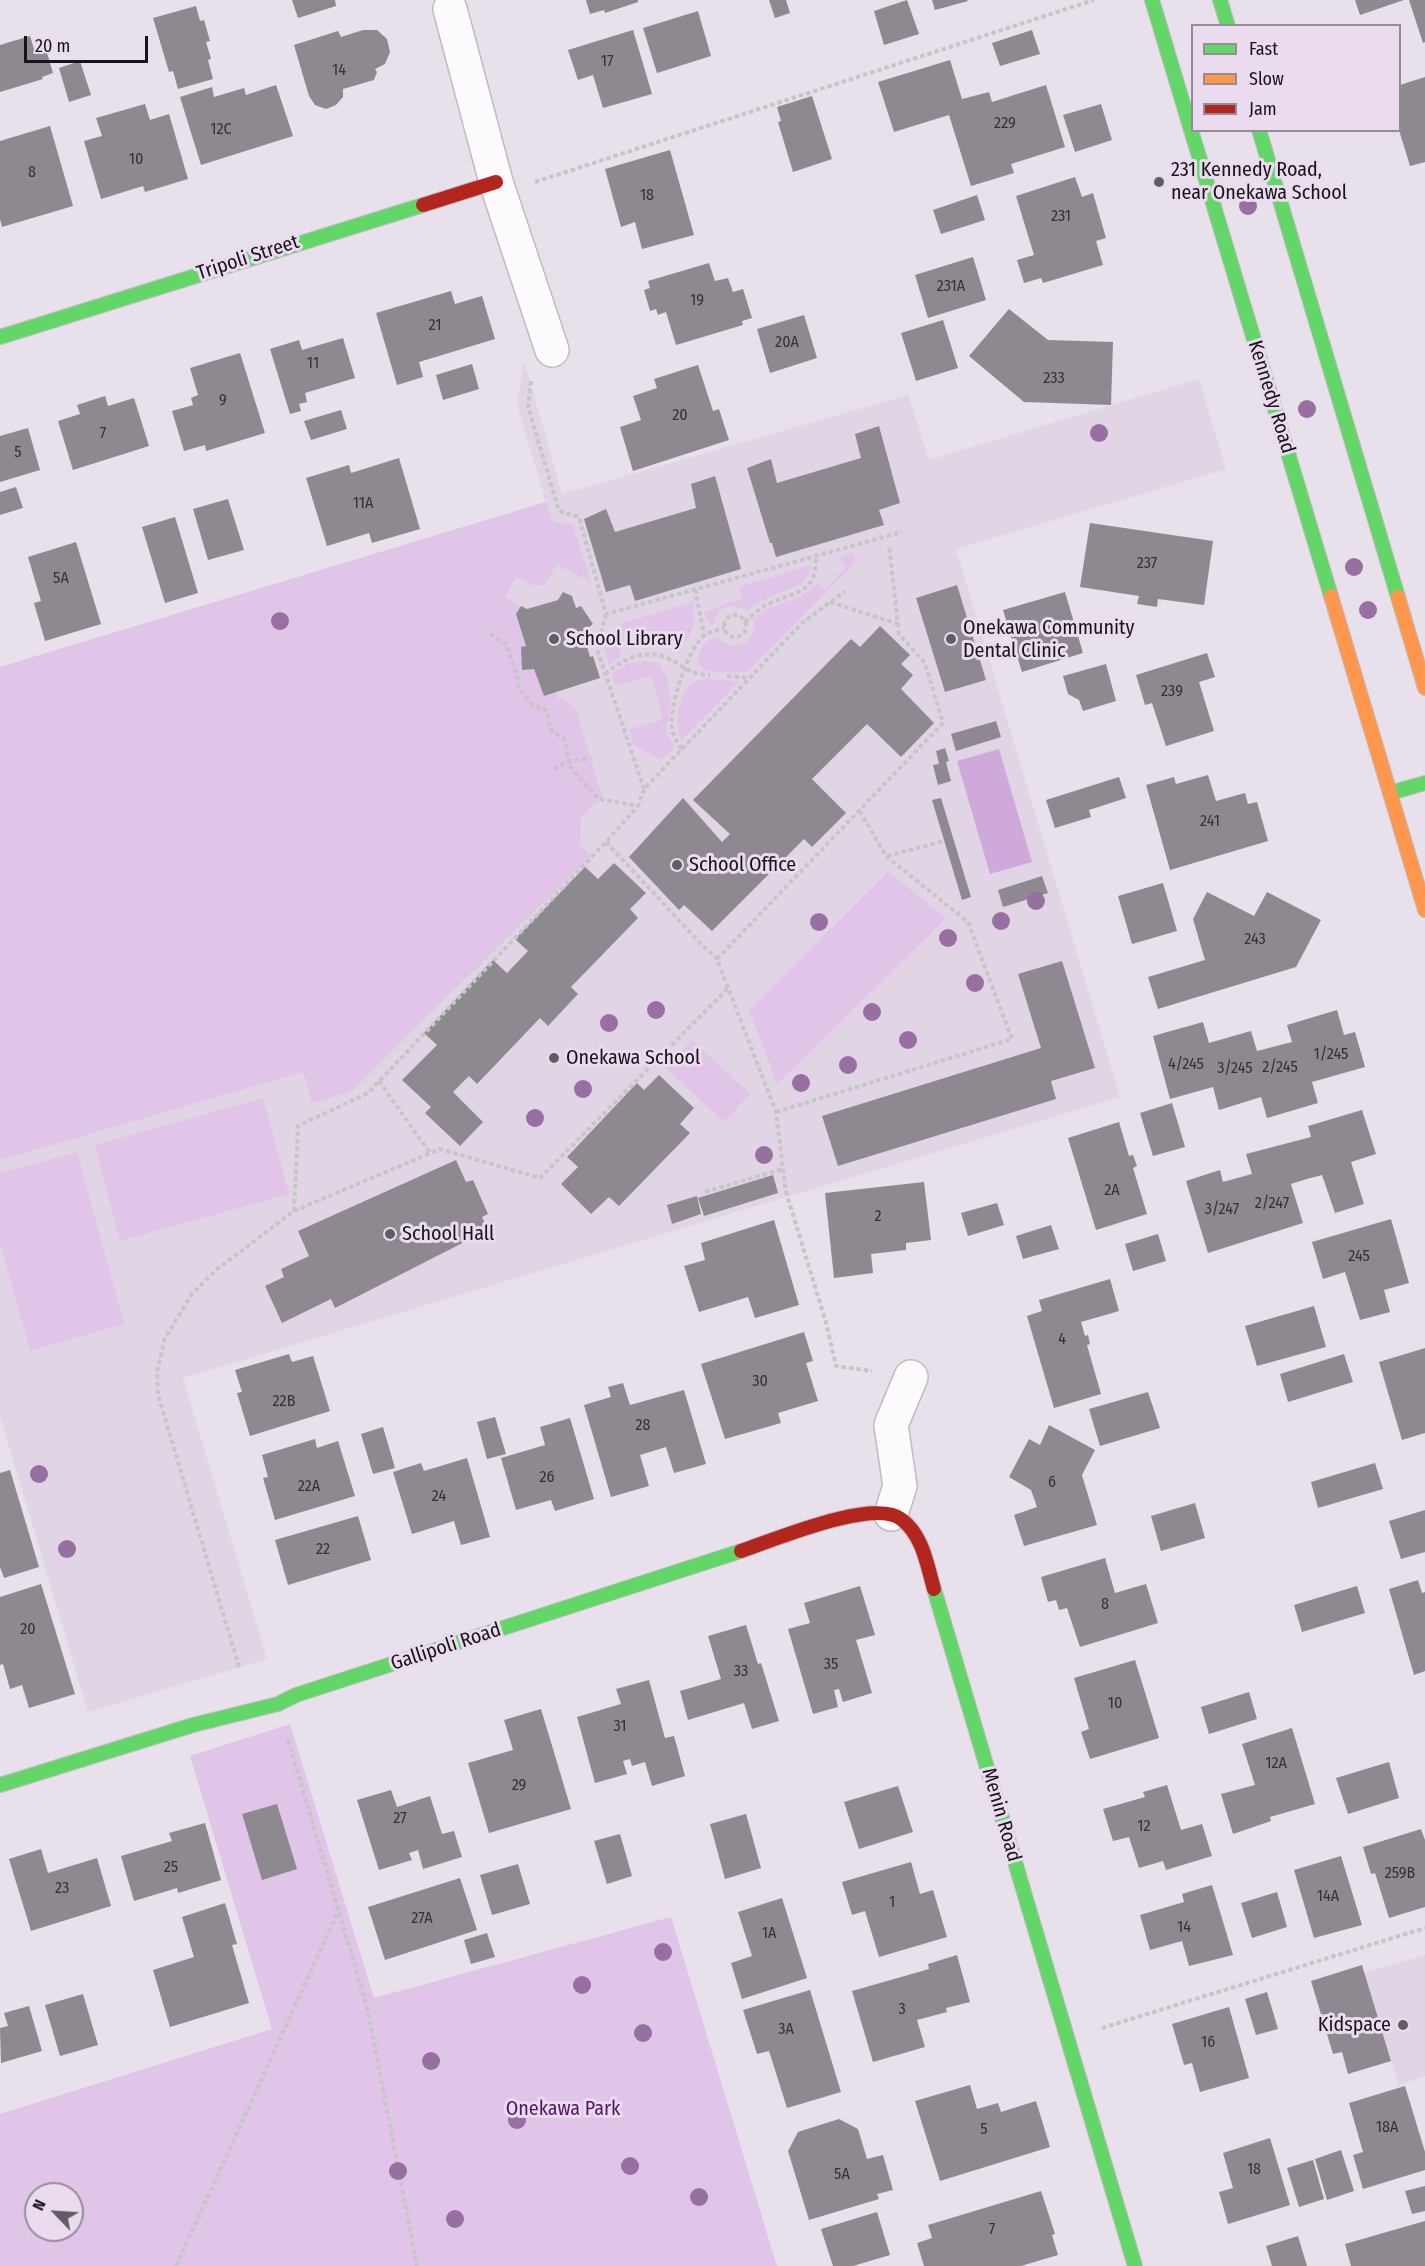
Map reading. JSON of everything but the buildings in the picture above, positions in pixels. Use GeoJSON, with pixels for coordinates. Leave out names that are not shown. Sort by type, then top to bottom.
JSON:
{"type":"FeatureCollection","features":[{"type":"Feature","properties":{"kind":"street","name":"Kennedy Road"},"geometry":{"type":"LineString","coordinates":[[1152,0],[1191,130]]}},
{"type":"Feature","properties":{"kind":"street"},"geometry":{"type":"LineString","coordinates":[[1220,0],[1227,24]]}},
{"type":"Feature","properties":{"kind":"street"},"geometry":{"type":"LineString","coordinates":[[450,9],[496,182],[552,350]]}},
{"type":"Feature","properties":{"kind":"street","name":"Kennedy Road"},"geometry":{"type":"LineString","coordinates":[[1192,132],[1425,910]]}},
{"type":"Feature","properties":{"kind":"street"},"geometry":{"type":"LineString","coordinates":[[1260,132],[1425,688]]}},
{"type":"Feature","properties":{"kind":"street","name":"Tripoli Street"},"geometry":{"type":"LineString","coordinates":[[0,337],[496,182]]}},
{"type":"Feature","properties":{"kind":"street"},"geometry":{"type":"LineString","coordinates":[[1390,793],[1425,783]]}},
{"type":"Feature","properties":{"kind":"street"},"geometry":{"type":"LineString","coordinates":[[891,1514],[900,1486],[891,1425],[911,1377]]}},
{"type":"Feature","properties":{"kind":"street","name":"Gallipoli Road"},"geometry":{"type":"LineString","coordinates":[[0,1785],[193,1725],[278,1704],[296,1695],[848,1516],[876,1510],[891,1514]]}},
{"type":"Feature","properties":{"kind":"street","name":"Menin Road"},"geometry":{"type":"LineString","coordinates":[[891,1514],[902,1519],[914,1530],[922,1547],[1135,2266]]}},
{"type":"Feature","properties":{"kind":"path"},"geometry":{"type":"LineString","coordinates":[[496,182],[524,186],[1094,0]]}},
{"type":"Feature","properties":{"kind":"path"},"geometry":{"type":"LineString","coordinates":[[552,350],[533,368],[528,408],[559,511],[579,518],[606,614],[597,649],[644,789]]}},
{"type":"Feature","properties":{"kind":"path"},"geometry":{"type":"LineString","coordinates":[[606,614],[902,532]]}},
{"type":"Feature","properties":{"kind":"path"},"geometry":{"type":"LineString","coordinates":[[717,959],[943,723],[925,663],[899,634],[889,545]]}},
{"type":"Feature","properties":{"kind":"path"},"geometry":{"type":"LineString","coordinates":[[745,622],[767,604],[801,592],[807,587],[812,582],[816,570],[816,556]]}},
{"type":"Feature","properties":{"kind":"path"},"geometry":{"type":"LineString","coordinates":[[695,589],[704,635]]}},
{"type":"Feature","properties":{"kind":"path"},"geometry":{"type":"LineString","coordinates":[[294,1211],[298,1126],[368,1093],[606,842],[638,806],[644,789],[682,748],[801,624],[845,591]]}},
{"type":"Feature","properties":{"kind":"path"},"geometry":{"type":"LineString","coordinates":[[830,602],[898,624]]}},
{"type":"Feature","properties":{"kind":"path"},"geometry":{"type":"LineString","coordinates":[[731,616],[741,616],[746,629],[738,636],[730,636],[724,628],[731,616]]}},
{"type":"Feature","properties":{"kind":"path"},"geometry":{"type":"LineString","coordinates":[[682,748],[673,735],[671,722],[678,688],[698,642],[704,635],[724,628]]}},
{"type":"Feature","properties":{"kind":"path"},"geometry":{"type":"LineString","coordinates":[[490,634],[506,644],[519,688],[533,705],[546,710],[551,730],[564,739],[570,767],[599,799],[638,806]]}},
{"type":"Feature","properties":{"kind":"path"},"geometry":{"type":"LineString","coordinates":[[605,674],[621,662],[649,654],[668,658],[700,675],[710,675]]}},
{"type":"Feature","properties":{"kind":"path"},"geometry":{"type":"LineString","coordinates":[[727,676],[749,678]]}},
{"type":"Feature","properties":{"kind":"path"},"geometry":{"type":"LineString","coordinates":[[554,769],[568,762],[591,758]]}},
{"type":"Feature","properties":{"kind":"path"},"geometry":{"type":"LineString","coordinates":[[776,1112],[1012,1039],[968,922],[886,856],[859,810]]}},
{"type":"Feature","properties":{"kind":"path"},"geometry":{"type":"LineString","coordinates":[[886,856],[944,841]]}},
{"type":"Feature","properties":{"kind":"path"},"geometry":{"type":"LineString","coordinates":[[606,842],[717,959],[776,1112],[786,1192],[825,1319],[836,1366],[911,1377]]}},
{"type":"Feature","properties":{"kind":"path"},"geometry":{"type":"LineString","coordinates":[[238,1667],[161,1407],[157,1371],[165,1338],[192,1294],[216,1270],[294,1211],[440,1149],[540,1178],[728,988]]}},
{"type":"Feature","properties":{"kind":"path"},"geometry":{"type":"LineString","coordinates":[[379,1081],[430,1154]]}},
{"type":"Feature","properties":{"kind":"path"},"geometry":{"type":"LineString","coordinates":[[705,1192],[783,1169]]}},
{"type":"Feature","properties":{"kind":"path"},"geometry":{"type":"LineString","coordinates":[[278,1704],[367,2007],[417,2266]]}},
{"type":"Feature","properties":{"kind":"path"},"geometry":{"type":"LineString","coordinates":[[176,2266],[339,1910]]}},
{"type":"Feature","properties":{"kind":"path"},"geometry":{"type":"LineString","coordinates":[[1067,2039],[1425,1928]]}},
{"type":"Feature","properties":{"kind":"shaded area","name":"Onekawa School"},"geometry":{"type":"Polygon","coordinates":[[[524,361],[562,494],[908,395],[929,460],[1199,379],[1226,469],[956,549],[1120,1097],[183,1378],[267,1659],[88,1712],[0,1416],[0,667],[546,502],[517,405],[524,361]]]}},
{"type":"Feature","properties":{"kind":"shaded area"},"geometry":{"type":"Polygon","coordinates":[[[999,749],[1032,862],[990,874],[957,761],[999,749]]]}},
{"type":"Feature","properties":{"kind":"shaded area","name":"Kidspace"},"geometry":{"type":"Polygon","coordinates":[[[1425,1955],[1425,2076],[1399,2085],[1364,1973],[1425,1955]]]}},
{"type":"Feature","properties":{"kind":"green space"},"geometry":{"type":"Polygon","coordinates":[[[546,502],[553,522],[573,525],[591,582],[557,564],[544,585],[535,586],[516,577],[505,597],[521,606],[516,614],[526,646],[521,647],[522,670],[534,669],[544,696],[556,692],[558,699],[563,698],[576,710],[602,797],[581,817],[580,846],[591,856],[350,1092],[312,1103],[303,1072],[0,1160],[0,667],[546,502]]]}},
{"type":"Feature","properties":{"kind":"green space"},"geometry":{"type":"Polygon","coordinates":[[[853,552],[856,561],[747,672],[714,672],[700,666],[699,652],[706,642],[717,637],[730,645],[737,645],[748,640],[754,627],[753,619],[767,609],[801,596],[818,584],[825,590],[845,568],[840,558],[853,552]]]}},
{"type":"Feature","properties":{"kind":"green space"},"geometry":{"type":"Polygon","coordinates":[[[812,566],[805,580],[748,610],[726,607],[718,613],[713,625],[705,616],[704,612],[743,598],[740,587],[812,566]]]}},
{"type":"Feature","properties":{"kind":"green space"},"geometry":{"type":"Polygon","coordinates":[[[693,602],[694,626],[686,641],[674,646],[642,649],[637,630],[616,637],[621,657],[609,665],[604,648],[623,623],[693,602]]]}},
{"type":"Feature","properties":{"kind":"green space"},"geometry":{"type":"Polygon","coordinates":[[[647,661],[659,663],[667,678],[671,700],[666,732],[675,747],[661,760],[632,744],[630,729],[663,719],[652,676],[615,685],[612,673],[630,663],[647,661]]]}},
{"type":"Feature","properties":{"kind":"green space"},"geometry":{"type":"Polygon","coordinates":[[[708,679],[740,681],[681,740],[677,717],[683,694],[694,683],[708,679]]]}},
{"type":"Feature","properties":{"kind":"green space"},"geometry":{"type":"Polygon","coordinates":[[[888,872],[946,918],[777,1084],[749,1010],[888,872]]]}},
{"type":"Feature","properties":{"kind":"green space"},"geometry":{"type":"Polygon","coordinates":[[[692,1040],[750,1094],[724,1122],[666,1068],[692,1040]]]}},
{"type":"Feature","properties":{"kind":"green space"},"geometry":{"type":"Polygon","coordinates":[[[263,1098],[289,1194],[120,1241],[95,1145],[263,1098]]]}},
{"type":"Feature","properties":{"kind":"green space"},"geometry":{"type":"Polygon","coordinates":[[[77,1152],[124,1324],[30,1351],[0,1242],[0,1173],[77,1152]]]}},
{"type":"Feature","properties":{"kind":"green space","name":"Onekawa Park"},"geometry":{"type":"Polygon","coordinates":[[[290,1724],[374,1998],[671,1917],[777,2266],[0,2266],[0,2114],[272,2029],[190,1756],[290,1724]]]}},
{"type":"Feature","properties":{"kind":"traffic: fast"},"geometry":{"type":"LineString","coordinates":[[1152,0],[1191,130]]}},
{"type":"Feature","properties":{"kind":"traffic: fast"},"geometry":{"type":"LineString","coordinates":[[1220,0],[1227,24]]}},
{"type":"Feature","properties":{"kind":"traffic: fast"},"geometry":{"type":"LineString","coordinates":[[1192,132],[1331,596]]}},
{"type":"Feature","properties":{"kind":"traffic: fast"},"geometry":{"type":"LineString","coordinates":[[1260,132],[1398,597]]}},
{"type":"Feature","properties":{"kind":"traffic: fast"},"geometry":{"type":"LineString","coordinates":[[0,337],[423,205]]}},
{"type":"Feature","properties":{"kind":"traffic: fast"},"geometry":{"type":"LineString","coordinates":[[1390,793],[1425,783]]}},
{"type":"Feature","properties":{"kind":"traffic: fast"},"geometry":{"type":"LineString","coordinates":[[0,1785],[193,1725],[278,1704],[296,1695],[741,1551]]}},
{"type":"Feature","properties":{"kind":"traffic: fast"},"geometry":{"type":"LineString","coordinates":[[934,1589],[1135,2266]]}},
{"type":"Feature","properties":{"kind":"traffic: slow"},"geometry":{"type":"LineString","coordinates":[[1331,596],[1425,910]]}},
{"type":"Feature","properties":{"kind":"traffic: slow"},"geometry":{"type":"LineString","coordinates":[[1398,597],[1425,688]]}},
{"type":"Feature","properties":{"kind":"traffic: jam"},"geometry":{"type":"LineString","coordinates":[[423,205],[496,182]]}},
{"type":"Feature","properties":{"kind":"traffic: jam"},"geometry":{"type":"LineString","coordinates":[[741,1551],[823,1523],[847,1517],[887,1514],[901,1519],[914,1533],[923,1551],[934,1589]]}},
{"type":"Feature","properties":{"kind":"place","name":"231 Kennedy Road, near Onekawa School"},"geometry":{"type":"Point","coordinates":[1159,182]}},
{"type":"Feature","properties":{"kind":"place","name":"School Library"},"geometry":{"type":"Point","coordinates":[554,639]}},
{"type":"Feature","properties":{"kind":"place","name":"Onekawa Community Dental Clinic"},"geometry":{"type":"Point","coordinates":[951,639]}},
{"type":"Feature","properties":{"kind":"place","name":"School Office"},"geometry":{"type":"Point","coordinates":[677,865]}},
{"type":"Feature","properties":{"kind":"place","name":"Onekawa School"},"geometry":{"type":"Point","coordinates":[554,1058]}},
{"type":"Feature","properties":{"kind":"place","name":"School Hall"},"geometry":{"type":"Point","coordinates":[390,1234]}},
{"type":"Feature","properties":{"kind":"place","name":"Kidspace"},"geometry":{"type":"Point","coordinates":[1403,2025]}}]}
